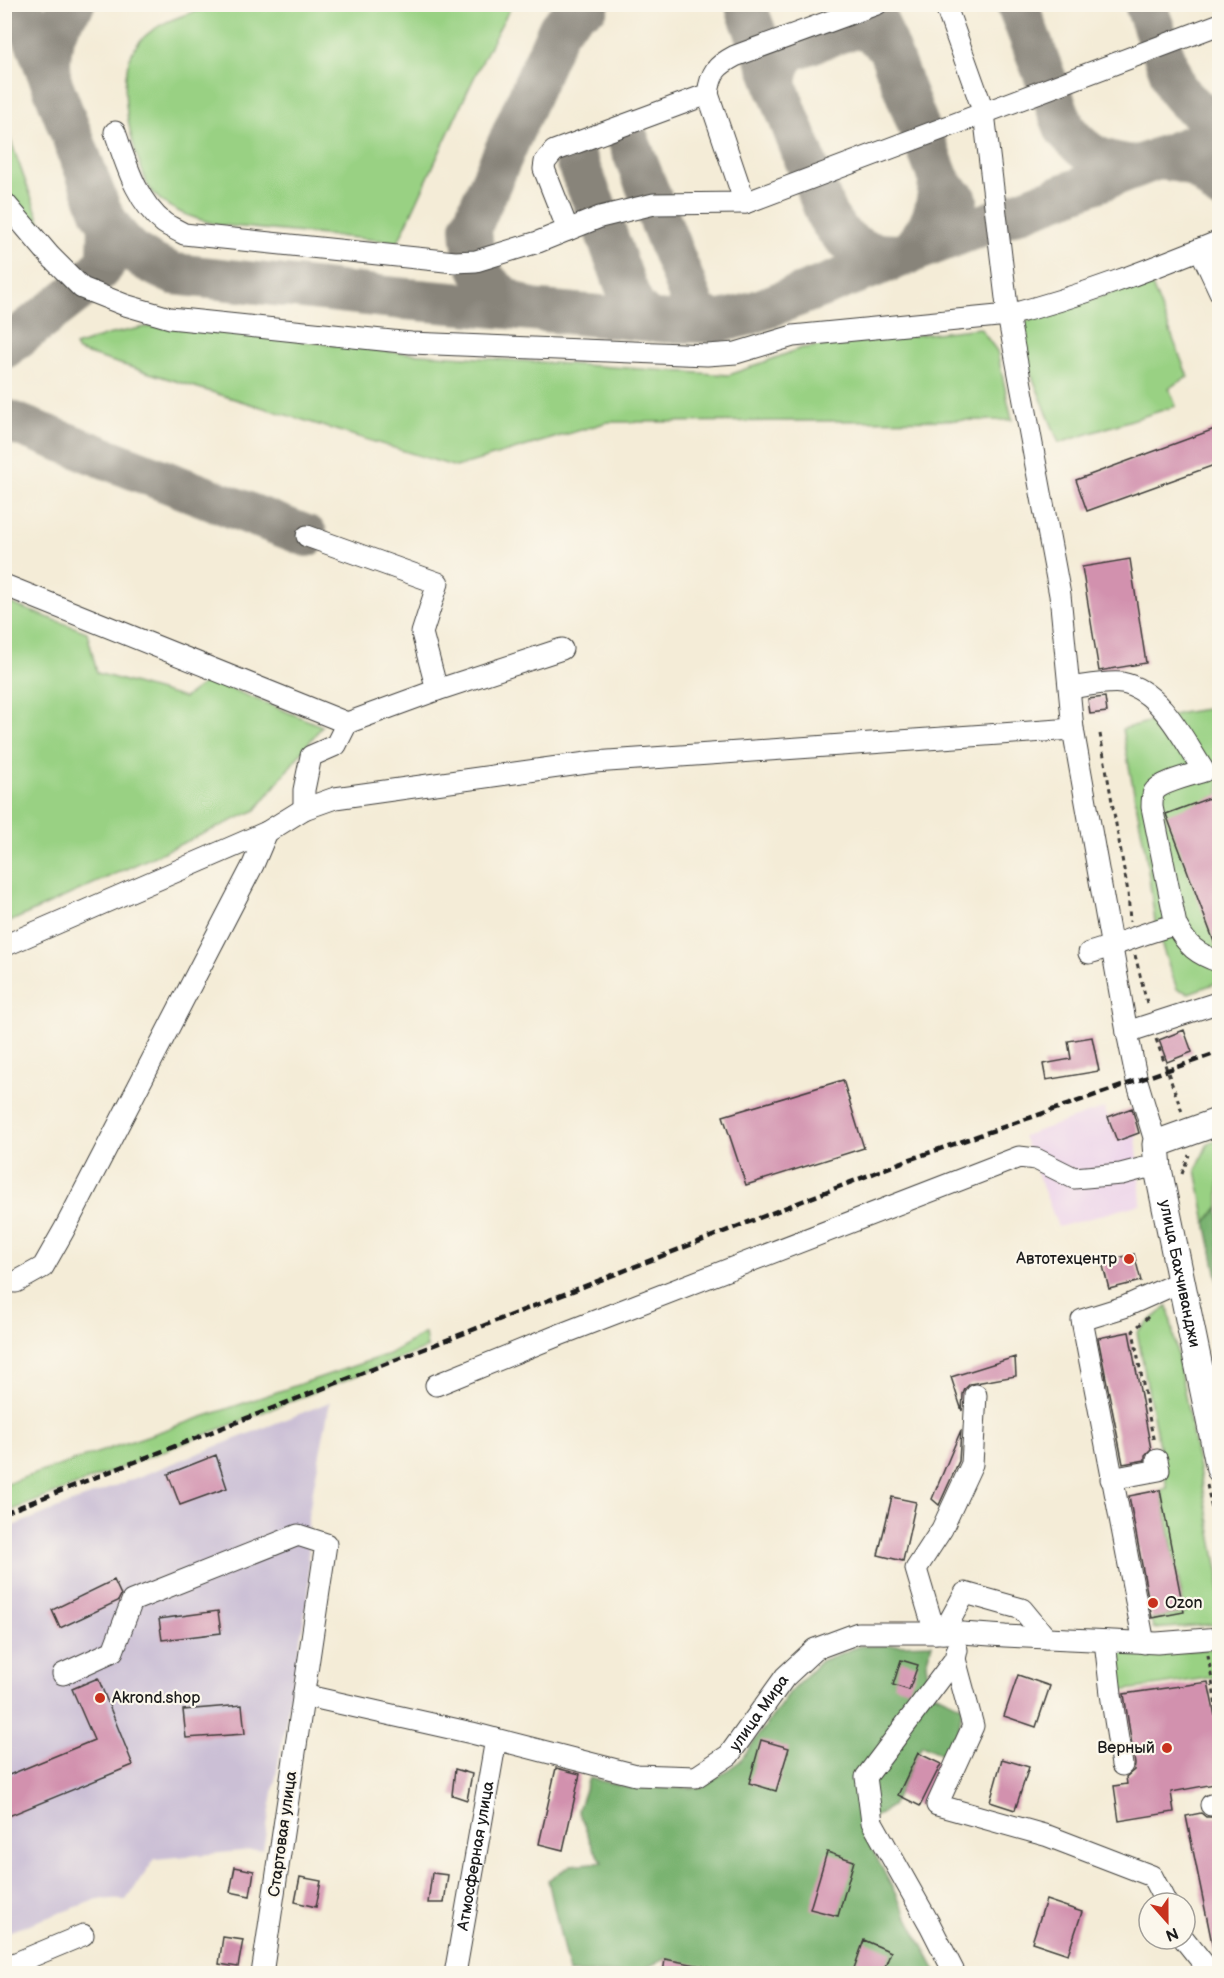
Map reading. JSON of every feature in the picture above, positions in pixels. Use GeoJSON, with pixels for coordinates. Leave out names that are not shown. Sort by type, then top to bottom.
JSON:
{"type":"FeatureCollection","features":[{"type":"Feature","properties":{"kind":"main road"},"geometry":{"type":"LineString","coordinates":[[1165,1163],[1220,1121]]}},
{"type":"Feature","properties":{"kind":"main road","name":"улица Бахчиванджи"},"geometry":{"type":"LineString","coordinates":[[1165,1163],[1182,1281],[1220,1469]]}},
{"type":"Feature","properties":{"kind":"street"},"geometry":{"type":"LineString","coordinates":[[745,204],[708,94],[710,81],[715,71],[720,64],[735,56],[877,4]]}},
{"type":"Feature","properties":{"kind":"street"},"geometry":{"type":"LineString","coordinates":[[436,1385],[559,1335],[1019,1158],[1036,1159],[1074,1178],[1121,1174],[1165,1163],[1137,1081],[1073,729],[1060,595],[1008,315],[984,113],[945,4]]}},
{"type":"Feature","properties":{"kind":"street"},"geometry":{"type":"LineString","coordinates":[[115,132],[138,190],[151,211],[165,224],[184,234],[455,262],[476,261],[538,242],[600,218],[654,204],[745,204],[1220,24]]}},
{"type":"Feature","properties":{"kind":"street"},"geometry":{"type":"LineString","coordinates":[[568,230],[544,169],[545,162],[554,151],[708,94]]}},
{"type":"Feature","properties":{"kind":"street"},"geometry":{"type":"LineString","coordinates":[[4,202],[50,256],[82,288],[125,305],[170,318],[411,344],[707,355],[736,353],[793,336],[1008,315],[1033,309],[1131,276],[1210,245],[1220,292]]}},
{"type":"Feature","properties":{"kind":"street"},"geometry":{"type":"LineString","coordinates":[[307,536],[438,583],[422,633],[437,690]]}},
{"type":"Feature","properties":{"kind":"street"},"geometry":{"type":"LineString","coordinates":[[4,585],[347,723],[437,690],[562,649]]}},
{"type":"Feature","properties":{"kind":"street"},"geometry":{"type":"LineString","coordinates":[[1070,688],[1122,683],[1142,692],[1165,711],[1212,768],[1165,784],[1157,789],[1152,807],[1176,925],[1190,947],[1220,963]]}},
{"type":"Feature","properties":{"kind":"street"},"geometry":{"type":"LineString","coordinates":[[304,809],[304,790],[311,756],[336,745],[347,723]]}},
{"type":"Feature","properties":{"kind":"street"},"geometry":{"type":"LineString","coordinates":[[4,946],[267,832],[304,809],[335,798],[594,762],[1073,729]]}},
{"type":"Feature","properties":{"kind":"street"},"geometry":{"type":"LineString","coordinates":[[4,1281],[16,1282],[43,1267],[248,876],[267,832]]}},
{"type":"Feature","properties":{"kind":"street"},"geometry":{"type":"LineString","coordinates":[[1089,953],[1113,947],[1156,929],[1176,925]]}},
{"type":"Feature","properties":{"kind":"street"},"geometry":{"type":"LineString","coordinates":[[1127,1032],[1220,1002]]}},
{"type":"Feature","properties":{"kind":"street"},"geometry":{"type":"LineString","coordinates":[[1144,1643],[1082,1320],[1124,1307],[1182,1281]]}},
{"type":"Feature","properties":{"kind":"street"},"geometry":{"type":"LineString","coordinates":[[976,1395],[972,1464],[942,1529],[916,1569],[947,1633],[973,1726],[937,1805],[1048,1836],[1152,1876],[1160,1891]]}},
{"type":"Feature","properties":{"kind":"street"},"geometry":{"type":"LineString","coordinates":[[1112,1479],[1159,1470],[1157,1460]]}},
{"type":"Feature","properties":{"kind":"street","name":"Стартовая улица"},"geometry":{"type":"LineString","coordinates":[[63,1674],[113,1651],[132,1601],[298,1535],[326,1544],[262,1974]]}},
{"type":"Feature","properties":{"kind":"street"},"geometry":{"type":"LineString","coordinates":[[947,1633],[965,1593],[1022,1609],[1046,1638]]}},
{"type":"Feature","properties":{"kind":"street","name":"улица Мира"},"geometry":{"type":"LineString","coordinates":[[303,1695],[496,1739],[636,1775],[696,1777],[729,1755],[785,1677],[815,1649],[858,1633],[947,1633],[1144,1643],[1220,1638]]}},
{"type":"Feature","properties":{"kind":"street"},"geometry":{"type":"LineString","coordinates":[[1105,1641],[1122,1765]]}},
{"type":"Feature","properties":{"kind":"street"},"geometry":{"type":"LineString","coordinates":[[955,1659],[866,1777],[872,1822],[955,1974]]}},
{"type":"Feature","properties":{"kind":"street","name":"Атмосферная улица"},"geometry":{"type":"LineString","coordinates":[[455,1974],[496,1739]]}},
{"type":"Feature","properties":{"kind":"street"},"geometry":{"type":"LineString","coordinates":[[4,1968],[83,1935]]}},
{"type":"Feature","properties":{"kind":"street"},"geometry":{"type":"LineString","coordinates":[[1194,1951],[1212,1974]]}},
{"type":"Feature","properties":{"kind":"path"},"geometry":{"type":"LineString","coordinates":[[1165,1163],[1192,1147]]}},
{"type":"Feature","properties":{"kind":"path"},"geometry":{"type":"LineString","coordinates":[[1156,1311],[1133,1331],[1157,1460]]}},
{"type":"Feature","properties":{"kind":"shaded area"},"geometry":{"type":"Polygon","coordinates":[[[1104,1108],[1117,1141],[1136,1134],[1141,1204],[1058,1227],[1023,1136],[1104,1108]]]}},
{"type":"Feature","properties":{"kind":"shaded area"},"geometry":{"type":"Polygon","coordinates":[[[330,1402],[308,1516],[309,1590],[263,1849],[155,1859],[126,1900],[98,1899],[5,1933],[5,1529],[330,1402]]]}},
{"type":"Feature","properties":{"kind":"green space"},"geometry":{"type":"Polygon","coordinates":[[[214,5],[512,5],[467,93],[398,242],[220,225],[180,212],[154,194],[146,181],[131,136],[126,102],[127,68],[132,53],[140,41],[156,28],[175,18],[214,5]]]}},
{"type":"Feature","properties":{"kind":"green space"},"geometry":{"type":"Polygon","coordinates":[[[5,125],[49,246],[5,193],[5,125]]]}},
{"type":"Feature","properties":{"kind":"green space"},"geometry":{"type":"Polygon","coordinates":[[[1150,280],[1188,377],[1169,388],[1176,406],[1059,443],[1017,339],[1021,323],[1150,280]]]}},
{"type":"Feature","properties":{"kind":"green space"},"geometry":{"type":"Polygon","coordinates":[[[145,327],[195,328],[393,352],[729,375],[802,348],[980,328],[997,351],[1012,420],[608,422],[456,467],[78,351],[75,346],[107,335],[145,327]]]}},
{"type":"Feature","properties":{"kind":"green space"},"geometry":{"type":"Polygon","coordinates":[[[4,601],[87,632],[97,673],[184,698],[209,680],[322,726],[256,810],[5,924],[4,601]]]}},
{"type":"Feature","properties":{"kind":"green space"},"geometry":{"type":"Polygon","coordinates":[[[1219,707],[1219,982],[1189,993],[1177,989],[1156,929],[1146,855],[1122,729],[1181,713],[1219,707]]]}},
{"type":"Feature","properties":{"kind":"green space"},"geometry":{"type":"Polygon","coordinates":[[[1219,1139],[1219,1207],[1206,1222],[1196,1170],[1208,1143],[1219,1139]]]}},
{"type":"Feature","properties":{"kind":"green space"},"geometry":{"type":"Polygon","coordinates":[[[1219,1207],[1219,1286],[1206,1222],[1219,1207]]]}},
{"type":"Feature","properties":{"kind":"green space"},"geometry":{"type":"Polygon","coordinates":[[[1168,1306],[1219,1575],[1219,1624],[1153,1629],[1151,1619],[1185,1613],[1161,1490],[1167,1488],[1137,1332],[1168,1306]]]}},
{"type":"Feature","properties":{"kind":"green space"},"geometry":{"type":"Polygon","coordinates":[[[425,1333],[427,1348],[5,1513],[5,1484],[389,1354],[425,1333]]]}},
{"type":"Feature","properties":{"kind":"green space"},"geometry":{"type":"Polygon","coordinates":[[[932,1644],[926,1663],[930,1691],[962,1706],[958,1738],[949,1758],[922,1745],[892,1806],[860,1826],[937,1973],[703,1973],[665,1959],[634,1973],[569,1973],[548,1880],[571,1865],[603,1862],[593,1848],[578,1810],[589,1778],[631,1788],[702,1788],[740,1761],[790,1692],[821,1661],[860,1646],[932,1644]]]}},
{"type":"Feature","properties":{"kind":"green space"},"geometry":{"type":"Polygon","coordinates":[[[1219,1648],[1219,1709],[1214,1677],[1113,1692],[1110,1652],[1156,1653],[1219,1648]]]}},
{"type":"Feature","properties":{"kind":"building"},"geometry":{"type":"Polygon","coordinates":[[[1220,427],[1220,463],[1087,511],[1076,480],[1220,427]]]}},
{"type":"Feature","properties":{"kind":"building"},"geometry":{"type":"Polygon","coordinates":[[[1130,559],[1146,663],[1099,671],[1082,567],[1130,559]]]}},
{"type":"Feature","properties":{"kind":"building"},"geometry":{"type":"Polygon","coordinates":[[[1105,697],[1107,712],[1090,714],[1088,699],[1105,697]]]}},
{"type":"Feature","properties":{"kind":"building"},"geometry":{"type":"Polygon","coordinates":[[[1220,794],[1220,948],[1216,947],[1166,814],[1220,794]]]}},
{"type":"Feature","properties":{"kind":"building"},"geometry":{"type":"Polygon","coordinates":[[[1184,1030],[1192,1052],[1167,1062],[1159,1040],[1184,1030]]]}},
{"type":"Feature","properties":{"kind":"building"},"geometry":{"type":"Polygon","coordinates":[[[1092,1037],[1099,1071],[1046,1080],[1043,1064],[1071,1059],[1068,1041],[1092,1037]]]}},
{"type":"Feature","properties":{"kind":"building"},"geometry":{"type":"Polygon","coordinates":[[[843,1080],[864,1148],[746,1185],[723,1116],[843,1080]]]}},
{"type":"Feature","properties":{"kind":"building"},"geometry":{"type":"Polygon","coordinates":[[[1132,1108],[1139,1133],[1117,1141],[1108,1117],[1132,1108]]]}},
{"type":"Feature","properties":{"kind":"building"},"geometry":{"type":"Polygon","coordinates":[[[1134,1254],[1141,1281],[1109,1289],[1102,1262],[1134,1254]]]}},
{"type":"Feature","properties":{"kind":"building"},"geometry":{"type":"Polygon","coordinates":[[[1129,1332],[1151,1449],[1145,1455],[1145,1460],[1123,1464],[1098,1338],[1129,1332]]]}},
{"type":"Feature","properties":{"kind":"building"},"geometry":{"type":"Polygon","coordinates":[[[1015,1357],[1016,1376],[970,1384],[963,1394],[962,1411],[951,1377],[1015,1357]]]}},
{"type":"Feature","properties":{"kind":"building"},"geometry":{"type":"Polygon","coordinates":[[[961,1430],[959,1461],[939,1505],[932,1499],[961,1430]]]}},
{"type":"Feature","properties":{"kind":"building"},"geometry":{"type":"Polygon","coordinates":[[[216,1455],[227,1488],[180,1505],[168,1474],[216,1455]]]}},
{"type":"Feature","properties":{"kind":"building"},"geometry":{"type":"Polygon","coordinates":[[[1160,1490],[1184,1612],[1152,1618],[1129,1496],[1160,1490]]]}},
{"type":"Feature","properties":{"kind":"building"},"geometry":{"type":"Polygon","coordinates":[[[892,1497],[916,1502],[903,1561],[878,1555],[892,1497]]]}},
{"type":"Feature","properties":{"kind":"building"},"geometry":{"type":"Polygon","coordinates":[[[114,1580],[121,1595],[118,1601],[60,1628],[52,1610],[114,1580]]]}},
{"type":"Feature","properties":{"kind":"building"},"geometry":{"type":"Polygon","coordinates":[[[218,1611],[221,1633],[162,1640],[159,1619],[218,1611]]]}},
{"type":"Feature","properties":{"kind":"building"},"geometry":{"type":"Polygon","coordinates":[[[901,1660],[918,1665],[909,1690],[893,1685],[901,1660]]]}},
{"type":"Feature","properties":{"kind":"building"},"geometry":{"type":"Polygon","coordinates":[[[1018,1675],[1050,1686],[1036,1727],[1004,1716],[1018,1675]]]}},
{"type":"Feature","properties":{"kind":"building"},"geometry":{"type":"Polygon","coordinates":[[[98,1678],[133,1765],[4,1818],[4,1777],[94,1740],[72,1689],[98,1678]]]}},
{"type":"Feature","properties":{"kind":"building"},"geometry":{"type":"Polygon","coordinates":[[[1208,1682],[1220,1740],[1220,1783],[1171,1792],[1174,1812],[1119,1821],[1114,1786],[1127,1784],[1126,1777],[1134,1770],[1135,1764],[1124,1694],[1208,1682]]]}},
{"type":"Feature","properties":{"kind":"building"},"geometry":{"type":"Polygon","coordinates":[[[242,1705],[245,1734],[186,1738],[183,1710],[242,1705]]]}},
{"type":"Feature","properties":{"kind":"building"},"geometry":{"type":"Polygon","coordinates":[[[761,1740],[789,1748],[776,1791],[749,1783],[761,1740]]]}},
{"type":"Feature","properties":{"kind":"building"},"geometry":{"type":"Polygon","coordinates":[[[918,1753],[941,1764],[920,1806],[898,1795],[918,1753]]]}},
{"type":"Feature","properties":{"kind":"building"},"geometry":{"type":"Polygon","coordinates":[[[1002,1759],[1029,1767],[1015,1810],[990,1802],[1002,1759]]]}},
{"type":"Feature","properties":{"kind":"building"},"geometry":{"type":"Polygon","coordinates":[[[556,1768],[580,1774],[563,1850],[539,1844],[556,1768]]]}},
{"type":"Feature","properties":{"kind":"building"},"geometry":{"type":"Polygon","coordinates":[[[455,1769],[472,1774],[467,1800],[452,1795],[455,1769]]]}},
{"type":"Feature","properties":{"kind":"building"},"geometry":{"type":"Polygon","coordinates":[[[1201,1813],[1206,1817],[1220,1817],[1220,1953],[1214,1953],[1186,1816],[1201,1813]]]}},
{"type":"Feature","properties":{"kind":"building"},"geometry":{"type":"Polygon","coordinates":[[[827,1852],[854,1861],[838,1916],[810,1909],[827,1852]]]}},
{"type":"Feature","properties":{"kind":"building"},"geometry":{"type":"Polygon","coordinates":[[[235,1867],[254,1871],[250,1896],[230,1892],[235,1867]]]}},
{"type":"Feature","properties":{"kind":"building"},"geometry":{"type":"Polygon","coordinates":[[[432,1873],[448,1875],[444,1903],[428,1903],[432,1873]]]}},
{"type":"Feature","properties":{"kind":"building"},"geometry":{"type":"Polygon","coordinates":[[[300,1877],[321,1881],[316,1907],[295,1902],[300,1877]]]}},
{"type":"Feature","properties":{"kind":"building"},"geometry":{"type":"Polygon","coordinates":[[[1046,1900],[1082,1912],[1068,1954],[1032,1942],[1046,1900]]]}},
{"type":"Feature","properties":{"kind":"building"},"geometry":{"type":"Polygon","coordinates":[[[223,1937],[243,1940],[238,1967],[219,1964],[223,1937]]]}},
{"type":"Feature","properties":{"kind":"building"},"geometry":{"type":"Polygon","coordinates":[[[864,1940],[891,1952],[882,1974],[852,1974],[864,1940]]]}},
{"type":"Feature","properties":{"kind":"building"},"geometry":{"type":"Polygon","coordinates":[[[665,1959],[707,1967],[707,1974],[663,1974],[665,1959]]]}},
{"type":"Feature","properties":{"kind":"taxiway"},"geometry":{"type":"LineString","coordinates":[[21,4],[101,211],[115,234],[131,250],[150,263],[174,274],[395,298],[667,322],[717,322],[747,315],[1220,135]]}},
{"type":"Feature","properties":{"kind":"taxiway"},"geometry":{"type":"LineString","coordinates":[[50,77],[53,38],[56,29],[74,4]]}},
{"type":"Feature","properties":{"kind":"taxiway"},"geometry":{"type":"LineString","coordinates":[[529,309],[502,295],[485,278],[475,256],[471,227],[559,28],[579,8],[589,4]]}},
{"type":"Feature","properties":{"kind":"taxiway"},"geometry":{"type":"LineString","coordinates":[[746,4],[827,216],[843,236],[851,243],[871,252],[907,254],[922,237],[931,220],[937,202],[939,179]]}},
{"type":"Feature","properties":{"kind":"taxiway"},"geometry":{"type":"LineString","coordinates":[[871,4],[939,179],[946,190],[957,200]]}},
{"type":"Feature","properties":{"kind":"taxiway"},"geometry":{"type":"LineString","coordinates":[[1017,4],[1065,129],[1073,139],[1097,157],[1115,163],[1138,166]]}},
{"type":"Feature","properties":{"kind":"taxiway"},"geometry":{"type":"LineString","coordinates":[[1145,4],[1176,88],[1195,108],[1220,120]]}},
{"type":"Feature","properties":{"kind":"taxiway"},"geometry":{"type":"LineString","coordinates":[[776,87],[779,67],[791,50],[837,33],[859,29],[872,34],[887,46]]}},
{"type":"Feature","properties":{"kind":"taxiway"},"geometry":{"type":"LineString","coordinates":[[627,137],[695,309],[700,315],[717,322]]}},
{"type":"Feature","properties":{"kind":"taxiway"},"geometry":{"type":"LineString","coordinates":[[1156,159],[1192,165],[1206,174],[1220,189]]}},
{"type":"Feature","properties":{"kind":"taxiway"},"geometry":{"type":"LineString","coordinates":[[576,160],[629,295],[635,308],[650,321]]}},
{"type":"Feature","properties":{"kind":"taxiway"},"geometry":{"type":"LineString","coordinates":[[4,348],[82,288],[104,265],[108,256],[109,226]]}},
{"type":"Feature","properties":{"kind":"taxiway"},"geometry":{"type":"LineString","coordinates":[[4,419],[307,536]]}},
{"type":"Feature","properties":{"kind":"railway"},"geometry":{"type":"LineString","coordinates":[[4,1513],[905,1161],[1220,1052]]}},
{"type":"Feature","properties":{"kind":"place","name":"Автотехцентр"},"geometry":{"type":"Point","coordinates":[1129,1259]}},
{"type":"Feature","properties":{"kind":"place","name":"Ozon"},"geometry":{"type":"Point","coordinates":[1153,1603]}},
{"type":"Feature","properties":{"kind":"place","name":"Akrond.shop"},"geometry":{"type":"Point","coordinates":[100,1698]}},
{"type":"Feature","properties":{"kind":"place","name":"Верный"},"geometry":{"type":"Point","coordinates":[1167,1748]}}]}
